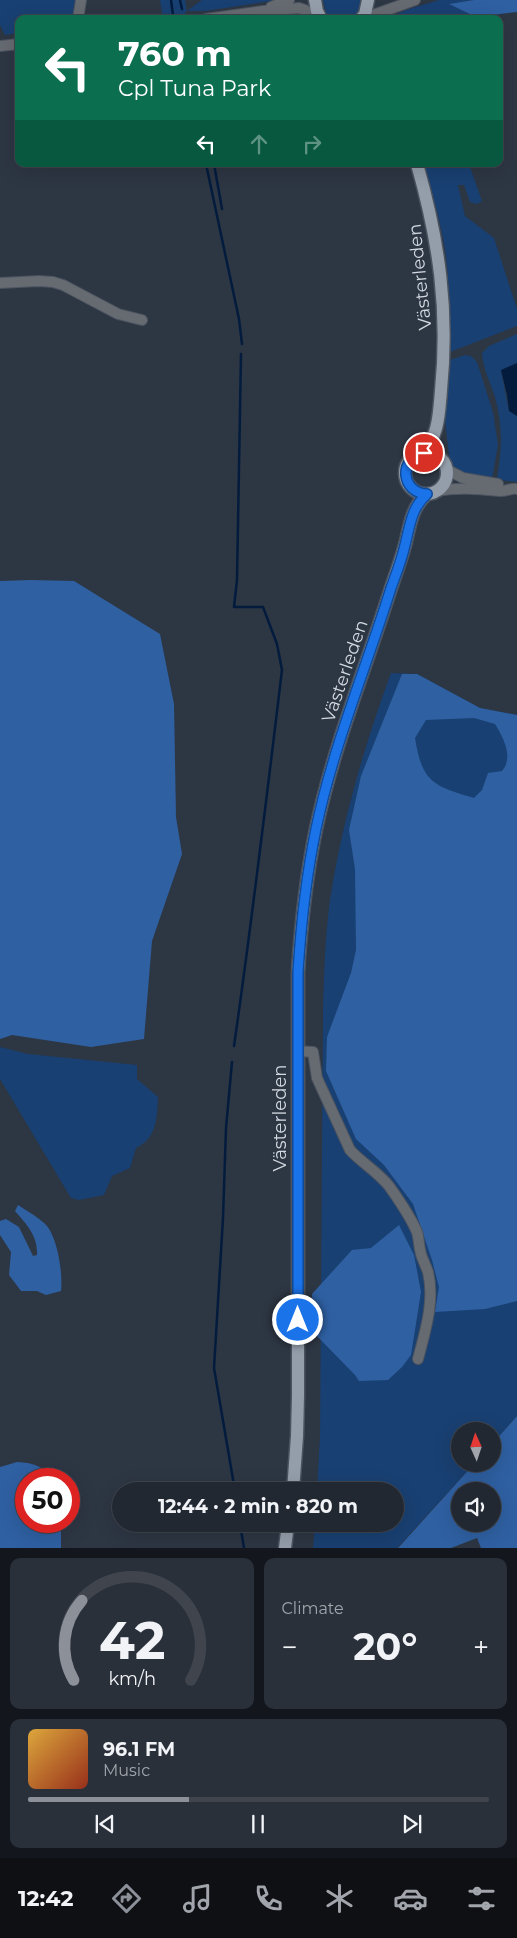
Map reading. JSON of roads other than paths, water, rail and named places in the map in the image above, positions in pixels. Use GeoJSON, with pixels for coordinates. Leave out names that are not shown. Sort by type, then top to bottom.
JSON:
{"type":"FeatureCollection","features":[{"type":"Feature","properties":{"kind":"main road"},"geometry":{"type":"LineString","coordinates":[[315,0],[319,15]]}},
{"type":"Feature","properties":{"kind":"main road"},"geometry":{"type":"LineString","coordinates":[[364,15],[368,0]]}},
{"type":"Feature","properties":{"kind":"main road","name":"Västerleden"},"geometry":{"type":"LineString","coordinates":[[418,167],[430,210],[442,288],[444,329],[443,367],[438,418],[433,439],[421,454]]}},
{"type":"Feature","properties":{"kind":"main road","name":"Västerleden"},"geometry":{"type":"LineString","coordinates":[[438,418],[444,465]]}},
{"type":"Feature","properties":{"kind":"main road"},"geometry":{"type":"LineString","coordinates":[[421,454],[431,454],[444,465],[444,482],[432,493],[416,492],[408,485],[405,476],[406,466],[412,458],[421,454]]}},
{"type":"Feature","properties":{"kind":"main road","name":"Västerleden"},"geometry":{"type":"LineString","coordinates":[[408,485],[410,520]]}},
{"type":"Feature","properties":{"kind":"main road","name":"Västerleden"},"geometry":{"type":"LineString","coordinates":[[294,1482],[298,1396],[297,1052],[301,931],[306,881],[316,828],[331,772],[405,545],[410,520],[417,505],[432,493]]}},
{"type":"Feature","properties":{"kind":"main road"},"geometry":{"type":"LineString","coordinates":[[284,1548],[287,1532]]}},
{"type":"Feature","properties":{"kind":"street"},"geometry":{"type":"LineString","coordinates":[[79,15],[81,0]]}},
{"type":"Feature","properties":{"kind":"street"},"geometry":{"type":"LineString","coordinates":[[263,11],[289,0]]}},
{"type":"Feature","properties":{"kind":"street"},"geometry":{"type":"LineString","coordinates":[[373,15],[415,0]]}},
{"type":"Feature","properties":{"kind":"street"},"geometry":{"type":"LineString","coordinates":[[234,15],[299,8],[314,15]]}},
{"type":"Feature","properties":{"kind":"street"},"geometry":{"type":"LineString","coordinates":[[1,44],[15,44]]}},
{"type":"Feature","properties":{"kind":"street"},"geometry":{"type":"LineString","coordinates":[[0,283],[53,282],[63,285],[118,314],[142,320]]}},
{"type":"Feature","properties":{"kind":"street"},"geometry":{"type":"LineString","coordinates":[[444,465],[462,478],[506,485],[515,489]]}},
{"type":"Feature","properties":{"kind":"street"},"geometry":{"type":"LineString","coordinates":[[432,493],[452,488],[504,491],[515,489]]}},
{"type":"Feature","properties":{"kind":"street"},"geometry":{"type":"LineString","coordinates":[[297,1052],[313,1052],[317,1078],[350,1150],[379,1174],[416,1231],[428,1272],[430,1288],[430,1305],[418,1359]]}},
{"type":"Feature","properties":{"kind":"waterway"},"geometry":{"type":"LineString","coordinates":[[171,0],[173,15]]}},
{"type":"Feature","properties":{"kind":"waterway"},"geometry":{"type":"LineString","coordinates":[[180,0],[182,9]]}},
{"type":"Feature","properties":{"kind":"waterway"},"geometry":{"type":"LineString","coordinates":[[207,167],[239,319],[242,344]]}},
{"type":"Feature","properties":{"kind":"waterway"},"geometry":{"type":"LineString","coordinates":[[215,167],[222,209]]}},
{"type":"Feature","properties":{"kind":"waterway"},"geometry":{"type":"LineString","coordinates":[[234,1046],[282,670],[277,644],[263,607],[234,607],[237,580],[241,354]]}},
{"type":"Feature","properties":{"kind":"waterway"},"geometry":{"type":"LineString","coordinates":[[232,1062],[226,1128],[214,1368],[233,1482]]}},
{"type":"Feature","properties":{"kind":"waterway"},"geometry":{"type":"LineString","coordinates":[[241,1532],[244,1548]]}}]}
